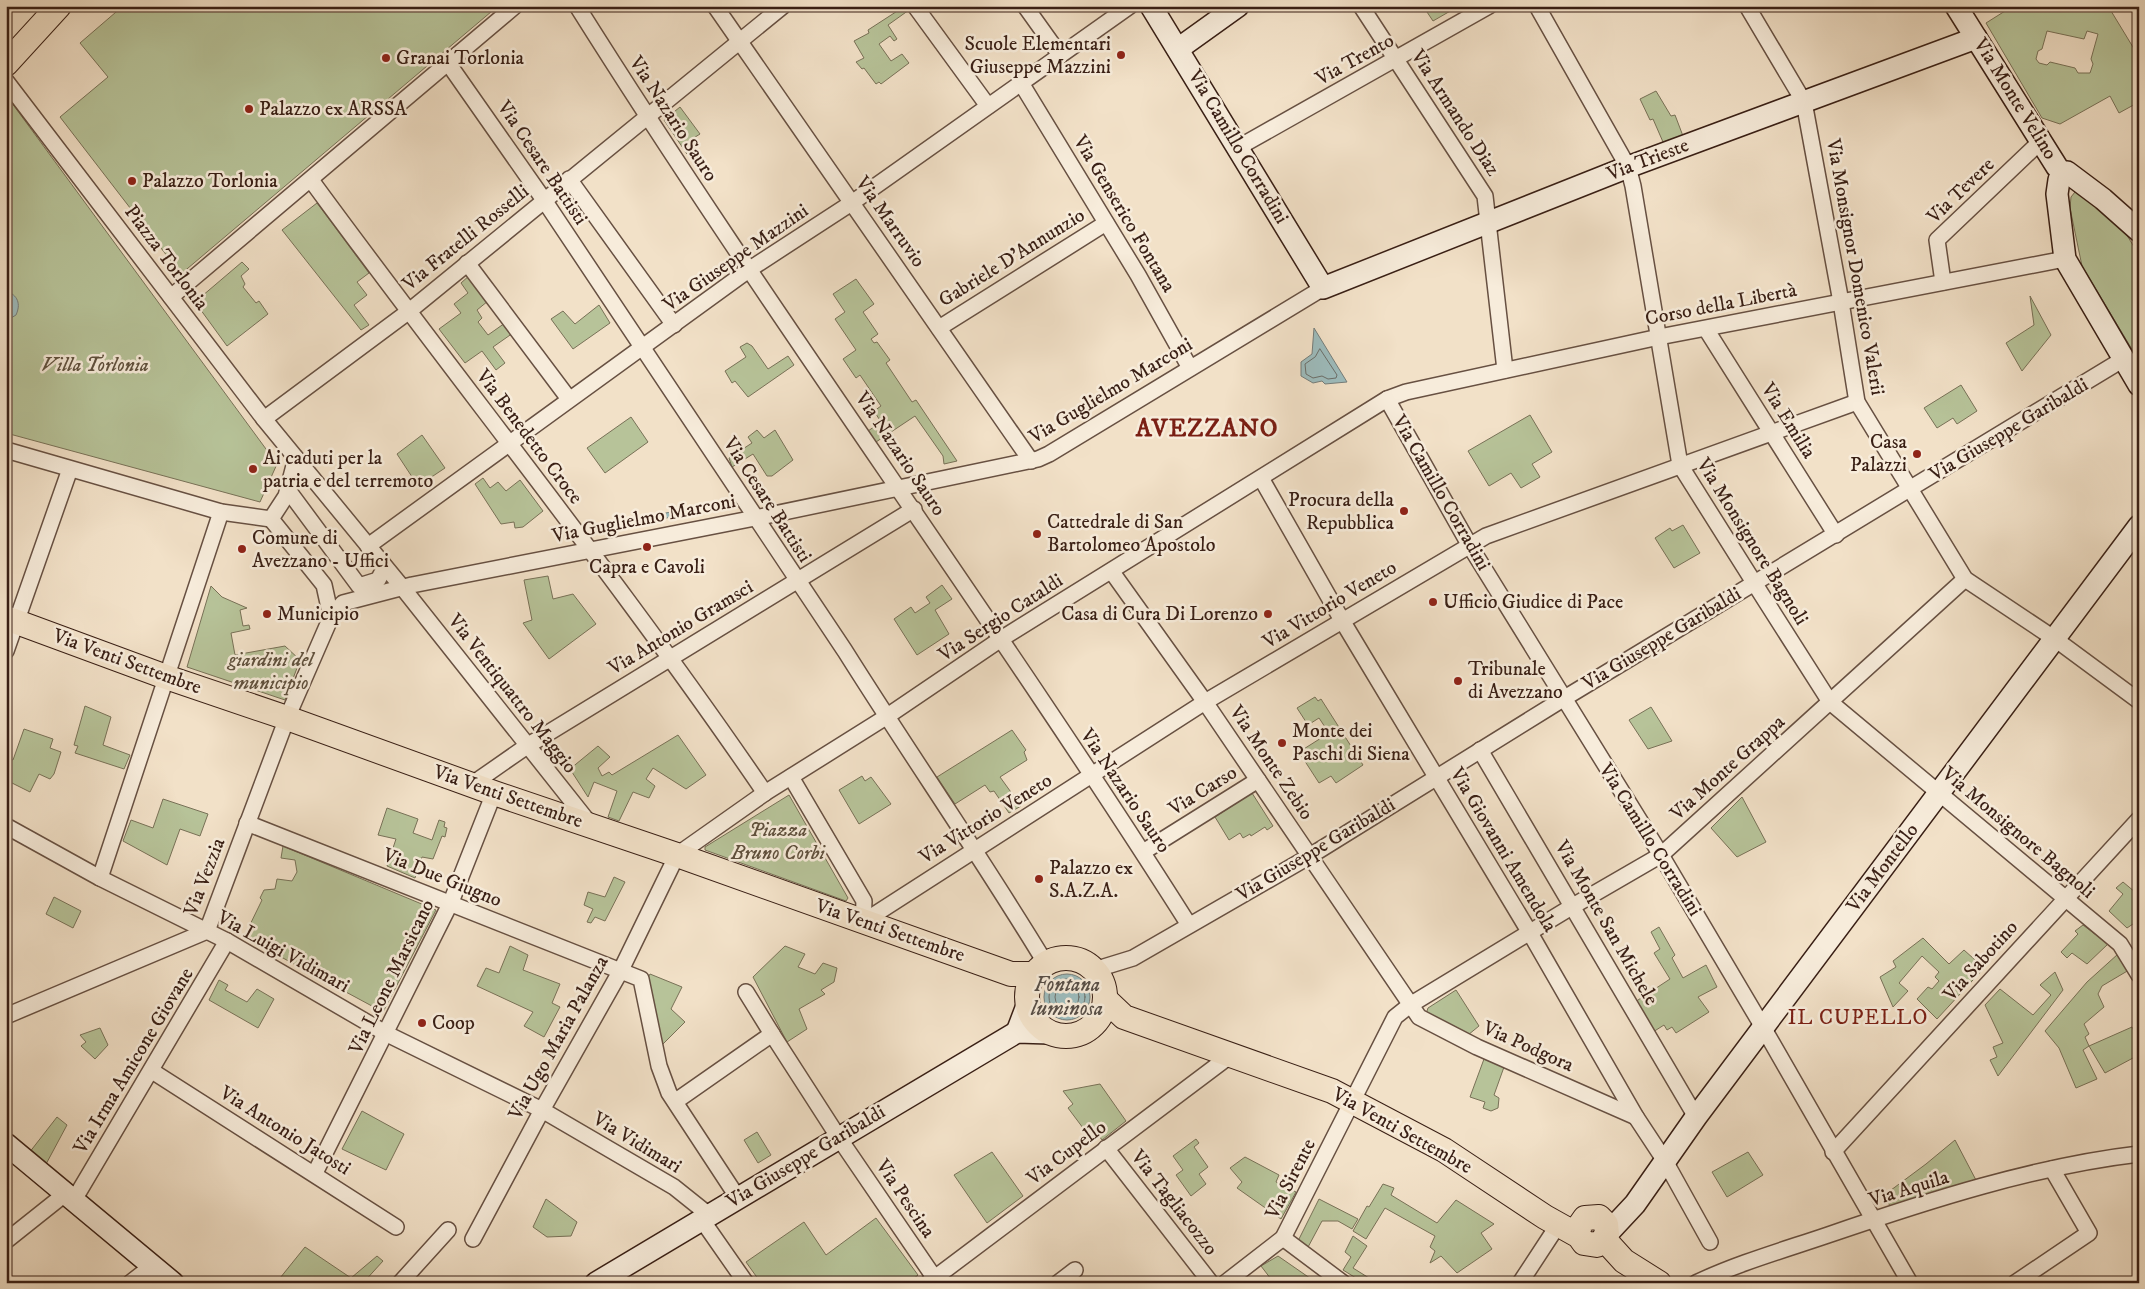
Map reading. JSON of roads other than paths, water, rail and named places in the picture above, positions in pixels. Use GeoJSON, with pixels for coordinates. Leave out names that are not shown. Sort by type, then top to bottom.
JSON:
{"type":"FeatureCollection","features":[{"type":"Feature","properties":{"kind":"main road"},"geometry":{"type":"LineString","coordinates":[[6,64],[59,6]]}},
{"type":"Feature","properties":{"kind":"main road","name":"Via Venti Settembre"},"geometry":{"type":"LineString","coordinates":[[12,620],[166,678],[287,718],[471,785],[677,855],[1034,983]]}},
{"type":"Feature","properties":{"kind":"main road"},"geometry":{"type":"LineString","coordinates":[[1071,958],[1084,962],[1094,970],[1101,978],[1106,999],[1103,1012],[1096,1022],[1087,1031],[1063,1036],[1050,1033],[1040,1026],[1032,1016],[1034,983],[1058,959],[1071,958]]}},
{"type":"Feature","properties":{"kind":"main road","name":"Via Venti Settembre"},"geometry":{"type":"LineString","coordinates":[[1106,999],[1124,1017],[1354,1100],[1588,1231],[1624,1261],[1659,1283]]}},
{"type":"Feature","properties":{"kind":"main road","name":"Via Venti Settembre"},"geometry":{"type":"LineString","coordinates":[[1096,1022],[1124,1017]]}},
{"type":"Feature","properties":{"kind":"main road","name":"Via Venti Settembre"},"geometry":{"type":"LineString","coordinates":[[1588,1231],[1612,1266],[1636,1283]]}},
{"type":"Feature","properties":{"kind":"street"},"geometry":{"type":"LineString","coordinates":[[171,297],[312,180],[515,6]]}},
{"type":"Feature","properties":{"kind":"street","name":"Via Nazario Sauro"},"geometry":{"type":"LineString","coordinates":[[577,6],[646,116],[914,509],[1143,852],[1189,925]]}},
{"type":"Feature","properties":{"kind":"street","name":"Via Marruvio"},"geometry":{"type":"LineString","coordinates":[[715,6],[853,202],[1031,461]]}},
{"type":"Feature","properties":{"kind":"street","name":"Via Fratelli Rosselli"},"geometry":{"type":"LineString","coordinates":[[264,419],[408,312],[783,6]]}},
{"type":"Feature","properties":{"kind":"street"},"geometry":{"type":"LineString","coordinates":[[915,6],[988,106]]}},
{"type":"Feature","properties":{"kind":"street"},"geometry":{"type":"LineString","coordinates":[[1025,6],[1060,55]]}},
{"type":"Feature","properties":{"kind":"street","name":"Via Giuseppe Mazzini"},"geometry":{"type":"LineString","coordinates":[[368,546],[750,269],[853,202],[1130,6]]}},
{"type":"Feature","properties":{"kind":"street","name":"Via Camillo Corradini"},"geometry":{"type":"LineString","coordinates":[[1151,6],[1239,147],[1323,288]]}},
{"type":"Feature","properties":{"kind":"street"},"geometry":{"type":"LineString","coordinates":[[1178,49],[1238,6]]}},
{"type":"Feature","properties":{"kind":"street","name":"Via Armando Diaz"},"geometry":{"type":"LineString","coordinates":[[1361,6],[1485,196],[1490,222],[1489,241],[1505,370]]}},
{"type":"Feature","properties":{"kind":"street","name":"Via Trento"},"geometry":{"type":"LineString","coordinates":[[1239,147],[1397,60],[1489,6]]}},
{"type":"Feature","properties":{"kind":"street","name":"Via Monsignore Bagnoli"},"geometry":{"type":"LineString","coordinates":[[1537,6],[1628,167],[1633,186],[1680,465],[1830,702],[2120,944],[2139,975]]}},
{"type":"Feature","properties":{"kind":"street","name":"Via Monsignor Domenico Valerii"},"geometry":{"type":"LineString","coordinates":[[1747,6],[1804,102],[1841,302],[1857,402],[1965,579],[2054,639],[2139,701]]}},
{"type":"Feature","properties":{"kind":"street","name":"Via Monte Velino"},"geometry":{"type":"LineString","coordinates":[[1956,6],[2061,173]]}},
{"type":"Feature","properties":{"kind":"street","name":"Via Trieste"},"geometry":{"type":"LineString","coordinates":[[1323,288],[1628,167],[1976,38]]}},
{"type":"Feature","properties":{"kind":"street","name":"Via Cesare Battisti"},"geometry":{"type":"LineString","coordinates":[[448,63],[544,200],[975,850],[1034,983]]}},
{"type":"Feature","properties":{"kind":"street","name":"Piazza Torlonia"},"geometry":{"type":"LineString","coordinates":[[6,80],[264,419],[368,546]]}},
{"type":"Feature","properties":{"kind":"street","name":"Via Genserico Fontana"},"geometry":{"type":"LineString","coordinates":[[1021,83],[1106,222],[1190,368]]}},
{"type":"Feature","properties":{"kind":"street","name":"Via Tevere"},"geometry":{"type":"LineString","coordinates":[[1943,282],[1938,240],[2042,140]]}},
{"type":"Feature","properties":{"kind":"street"},"geometry":{"type":"LineString","coordinates":[[2139,231],[2103,199],[2061,173],[2057,194],[2065,258],[2122,360],[2139,385]]}},
{"type":"Feature","properties":{"kind":"street"},"geometry":{"type":"LineString","coordinates":[[569,179],[674,325]]}},
{"type":"Feature","properties":{"kind":"street","name":"Via Benedetto Croce"},"geometry":{"type":"LineString","coordinates":[[312,180],[408,312],[590,549],[765,793]]}},
{"type":"Feature","properties":{"kind":"street","name":"Gabriele D'Annunzio"},"geometry":{"type":"LineString","coordinates":[[939,328],[1106,222]]}},
{"type":"Feature","properties":{"kind":"street","name":"Corso della Libertà"},"geometry":{"type":"LineString","coordinates":[[1387,399],[1406,392],[1659,337],[2065,258]]}},
{"type":"Feature","properties":{"kind":"street"},"geometry":{"type":"LineString","coordinates":[[467,263],[569,399]]}},
{"type":"Feature","properties":{"kind":"street","name":"Via Guglielmo Marconi"},"geometry":{"type":"LineString","coordinates":[[343,603],[402,587],[755,518],[1031,461],[1049,454],[1323,288]]}},
{"type":"Feature","properties":{"kind":"street","name":"Via Emilia"},"geometry":{"type":"LineString","coordinates":[[1706,329],[1836,534]]}},
{"type":"Feature","properties":{"kind":"street","name":"Via Giuseppe Garibaldi"},"geometry":{"type":"LineString","coordinates":[[1094,970],[1133,958],[1310,856],[1563,699],[2122,360]]}},
{"type":"Feature","properties":{"kind":"street","name":"Via Camillo Corradini"},"geometry":{"type":"LineString","coordinates":[[1387,399],[1470,546],[1563,699],[1662,855],[1910,1283]]}},
{"type":"Feature","properties":{"kind":"street","name":"Via Sergio Cataldi"},"geometry":{"type":"LineString","coordinates":[[765,793],[886,718],[1001,639],[1112,572],[1387,399]]}},
{"type":"Feature","properties":{"kind":"street","name":"Via Vittorio Veneto"},"geometry":{"type":"LineString","coordinates":[[863,922],[1206,702],[1486,536],[1857,402]]}},
{"type":"Feature","properties":{"kind":"street"},"geometry":{"type":"LineString","coordinates":[[6,450],[221,512],[271,519],[324,585],[331,617]]}},
{"type":"Feature","properties":{"kind":"street"},"geometry":{"type":"LineString","coordinates":[[271,519],[288,490],[296,458]]}},
{"type":"Feature","properties":{"kind":"street"},"geometry":{"type":"LineString","coordinates":[[6,651],[12,620],[70,469]]}},
{"type":"Feature","properties":{"kind":"street","name":"Via Giovanni Amendola"},"geometry":{"type":"LineString","coordinates":[[1261,478],[1343,622],[1530,933],[1636,1117],[1665,1161],[1710,1242]]}},
{"type":"Feature","properties":{"kind":"street"},"geometry":{"type":"LineString","coordinates":[[288,490],[359,586],[378,580],[386,567]]}},
{"type":"Feature","properties":{"kind":"street","name":"Via Antonio Gramsci"},"geometry":{"type":"LineString","coordinates":[[471,785],[527,746],[914,509]]}},
{"type":"Feature","properties":{"kind":"street"},"geometry":{"type":"LineString","coordinates":[[100,878],[221,512]]}},
{"type":"Feature","properties":{"kind":"street","name":"Via Montello"},"geometry":{"type":"LineString","coordinates":[[1588,1231],[1629,1211],[1696,1117],[1764,1029],[1938,793],[2139,526]]}},
{"type":"Feature","properties":{"kind":"street","name":"Via Ventiquattro Maggio"},"geometry":{"type":"LineString","coordinates":[[368,546],[591,826]]}},
{"type":"Feature","properties":{"kind":"street","name":"Via Monte Zebio"},"geometry":{"type":"LineString","coordinates":[[1112,572],[1206,702],[1410,1005]]}},
{"type":"Feature","properties":{"kind":"street","name":"Via Monte Grappa"},"geometry":{"type":"LineString","coordinates":[[1354,1100],[1395,1017],[1410,1005],[1573,906],[1662,855],[1965,579]]}},
{"type":"Feature","properties":{"kind":"street","name":"Via Vezzia"},"geometry":{"type":"LineString","coordinates":[[6,1016],[207,931],[287,718],[331,617],[359,586]]}},
{"type":"Feature","properties":{"kind":"street","name":"Via Monte San Michele"},"geometry":{"type":"LineString","coordinates":[[1480,750],[1696,1117]]}},
{"type":"Feature","properties":{"kind":"street"},"geometry":{"type":"LineString","coordinates":[[791,777],[864,902],[863,922]]}},
{"type":"Feature","properties":{"kind":"street","name":"Via Carso"},"geometry":{"type":"LineString","coordinates":[[1143,852],[1258,780]]}},
{"type":"Feature","properties":{"kind":"street","name":"Via Leone Marsicano"},"geometry":{"type":"LineString","coordinates":[[315,1174],[387,1034],[451,902],[494,793]]}},
{"type":"Feature","properties":{"kind":"street"},"geometry":{"type":"LineString","coordinates":[[677,855],[765,793]]}},
{"type":"Feature","properties":{"kind":"street","name":"Via Sabotino"},"geometry":{"type":"LineString","coordinates":[[1833,1152],[2064,898],[2139,819]]}},
{"type":"Feature","properties":{"kind":"street","name":"Via Due Giugno"},"geometry":{"type":"LineString","coordinates":[[247,823],[451,902],[641,979],[659,1066],[669,1093],[676,1102]]}},
{"type":"Feature","properties":{"kind":"street","name":"Via Luigi Vidimari"},"geometry":{"type":"LineString","coordinates":[[6,826],[100,878],[227,941],[387,1034],[542,1110]]}},
{"type":"Feature","properties":{"kind":"street","name":"Via Ugo Maria Palanza"},"geometry":{"type":"LineString","coordinates":[[473,1239],[542,1110],[620,972],[677,855]]}},
{"type":"Feature","properties":{"kind":"street","name":"Via Irma Amicone Giovane"},"geometry":{"type":"LineString","coordinates":[[70,1197],[152,1071],[227,941]]}},
{"type":"Feature","properties":{"kind":"street"},"geometry":{"type":"LineString","coordinates":[[1034,983],[1017,1032],[1050,1033]]}},
{"type":"Feature","properties":{"kind":"street","name":"Via Pescina"},"geometry":{"type":"LineString","coordinates":[[746,992],[933,1281]]}},
{"type":"Feature","properties":{"kind":"street","name":"Via Podgora"},"geometry":{"type":"LineString","coordinates":[[1410,1005],[1419,1017],[1478,1046],[1636,1117]]}},
{"type":"Feature","properties":{"kind":"street","name":"Via Giuseppe Garibaldi"},"geometry":{"type":"LineString","coordinates":[[596,1283],[1017,1032]]}},
{"type":"Feature","properties":{"kind":"street"},"geometry":{"type":"LineString","coordinates":[[738,1198],[676,1102],[772,1034]]}},
{"type":"Feature","properties":{"kind":"street","name":"Via Cupello"},"geometry":{"type":"LineString","coordinates":[[933,1281],[1231,1055]]}},
{"type":"Feature","properties":{"kind":"street","name":"Via Antonio Jatosti"},"geometry":{"type":"LineString","coordinates":[[152,1071],[396,1227]]}},
{"type":"Feature","properties":{"kind":"street","name":"Via Sirente"},"geometry":{"type":"LineString","coordinates":[[1225,1283],[1283,1238],[1354,1100]]}},
{"type":"Feature","properties":{"kind":"street","name":"Via Vidimari"},"geometry":{"type":"LineString","coordinates":[[542,1110],[674,1187],[706,1217],[746,1283]]}},
{"type":"Feature","properties":{"kind":"street"},"geometry":{"type":"LineString","coordinates":[[6,1144],[173,1283]]}},
{"type":"Feature","properties":{"kind":"street","name":"Via Tagliacozzo"},"geometry":{"type":"LineString","coordinates":[[1106,1148],[1211,1283]]}},
{"type":"Feature","properties":{"kind":"street","name":"Via Aquila"},"geometry":{"type":"LineString","coordinates":[[1696,1283],[1873,1220],[2052,1169],[2094,1159],[2139,1154]]}},
{"type":"Feature","properties":{"kind":"street"},"geometry":{"type":"LineString","coordinates":[[2015,1283],[2089,1233],[2052,1169]]}},
{"type":"Feature","properties":{"kind":"street"},"geometry":{"type":"LineString","coordinates":[[6,1241],[70,1197]]}},
{"type":"Feature","properties":{"kind":"street"},"geometry":{"type":"LineString","coordinates":[[400,1283],[448,1230]]}},
{"type":"Feature","properties":{"kind":"street"},"geometry":{"type":"LineString","coordinates":[[1520,1283],[1588,1231]]}},
{"type":"Feature","properties":{"kind":"street"},"geometry":{"type":"LineString","coordinates":[[1283,1238],[1343,1283]]}},
{"type":"Feature","properties":{"kind":"street"},"geometry":{"type":"LineString","coordinates":[[130,1283],[152,1266]]}},
{"type":"Feature","properties":{"kind":"street"},"geometry":{"type":"LineString","coordinates":[[1058,1283],[1075,1270]]}},
{"type":"Feature","properties":{"kind":"water"},"geometry":{"type":"Polygon","coordinates":[[[6,291],[16,297],[18,307],[16,315],[6,321],[6,291]]]}},
{"type":"Feature","properties":{"kind":"water"},"geometry":{"type":"Polygon","coordinates":[[[1314,328],[1347,382],[1325,384],[1322,381],[1313,383],[1301,376],[1301,362],[1312,354],[1314,328]]]}},
{"type":"Feature","properties":{"kind":"water"},"geometry":{"type":"Polygon","coordinates":[[[687,509],[688,514],[619,527],[618,522],[687,509]]]}},
{"type":"Feature","properties":{"kind":"water","name":"Fontana luminosa"},"geometry":{"type":"Polygon","coordinates":[[[1063,974],[1071,974],[1080,978],[1086,984],[1090,997],[1086,1010],[1080,1016],[1071,1020],[1063,1020],[1054,1016],[1048,1010],[1044,1001],[1044,993],[1048,984],[1054,978],[1063,974]]]}},
{"type":"Feature","properties":{"kind":"railway"},"geometry":{"type":"LineString","coordinates":[[2132,6],[2139,17]]}},
{"type":"Feature","properties":{"kind":"place","name":"Scuole Elementari Giuseppe Mazzini"},"geometry":{"type":"Point","coordinates":[1121,55]}},
{"type":"Feature","properties":{"kind":"place","name":"Granai Torlonia"},"geometry":{"type":"Point","coordinates":[386,58]}},
{"type":"Feature","properties":{"kind":"place","name":"Palazzo ex ARSSA"},"geometry":{"type":"Point","coordinates":[249,109]}},
{"type":"Feature","properties":{"kind":"place","name":"Palazzo Torlonia"},"geometry":{"type":"Point","coordinates":[132,181]}},
{"type":"Feature","properties":{"kind":"place","name":"Casa Palazzi"},"geometry":{"type":"Point","coordinates":[1917,454]}},
{"type":"Feature","properties":{"kind":"place","name":"Ai caduti per la patria e del terremoto"},"geometry":{"type":"Point","coordinates":[253,469]}},
{"type":"Feature","properties":{"kind":"place","name":"Procura della Repubblica"},"geometry":{"type":"Point","coordinates":[1404,511]}},
{"type":"Feature","properties":{"kind":"place","name":"Cattedrale di San Bartolomeo Apostolo"},"geometry":{"type":"Point","coordinates":[1037,534]}},
{"type":"Feature","properties":{"kind":"place","name":"Capra e Cavoli"},"geometry":{"type":"Point","coordinates":[647,547]}},
{"type":"Feature","properties":{"kind":"place","name":"Comune di Avezzano - Uffici"},"geometry":{"type":"Point","coordinates":[242,549]}},
{"type":"Feature","properties":{"kind":"place","name":"Ufficio Giudice di Pace"},"geometry":{"type":"Point","coordinates":[1433,602]}},
{"type":"Feature","properties":{"kind":"place","name":"Municipio"},"geometry":{"type":"Point","coordinates":[267,614]}},
{"type":"Feature","properties":{"kind":"place","name":"Casa di Cura Di Lorenzo"},"geometry":{"type":"Point","coordinates":[1268,614]}},
{"type":"Feature","properties":{"kind":"place","name":"Tribunale di Avezzano"},"geometry":{"type":"Point","coordinates":[1458,681]}},
{"type":"Feature","properties":{"kind":"place","name":"Monte dei Paschi di Siena"},"geometry":{"type":"Point","coordinates":[1282,743]}},
{"type":"Feature","properties":{"kind":"place","name":"Palazzo ex S.A.Z.A."},"geometry":{"type":"Point","coordinates":[1039,879]}},
{"type":"Feature","properties":{"kind":"place","name":"Coop"},"geometry":{"type":"Point","coordinates":[422,1023]}},
{"type":"Feature","properties":{"kind":"district","name":"AVEZZANO"},"geometry":{"type":"Point","coordinates":[1207,428]}},
{"type":"Feature","properties":{"kind":"district","name":"IL CUPELLO"},"geometry":{"type":"Point","coordinates":[1858,1018]}},
{"type":"Feature","properties":{"kind":"park label","name":"Villa Torlonia"},"geometry":{"type":"Point","coordinates":[95,365]}},
{"type":"Feature","properties":{"kind":"park label","name":"giardini del municipio"},"geometry":{"type":"Point","coordinates":[271,672]}},
{"type":"Feature","properties":{"kind":"park label","name":"Piazza Bruno Corbi"},"geometry":{"type":"Point","coordinates":[778,842]}}]}
